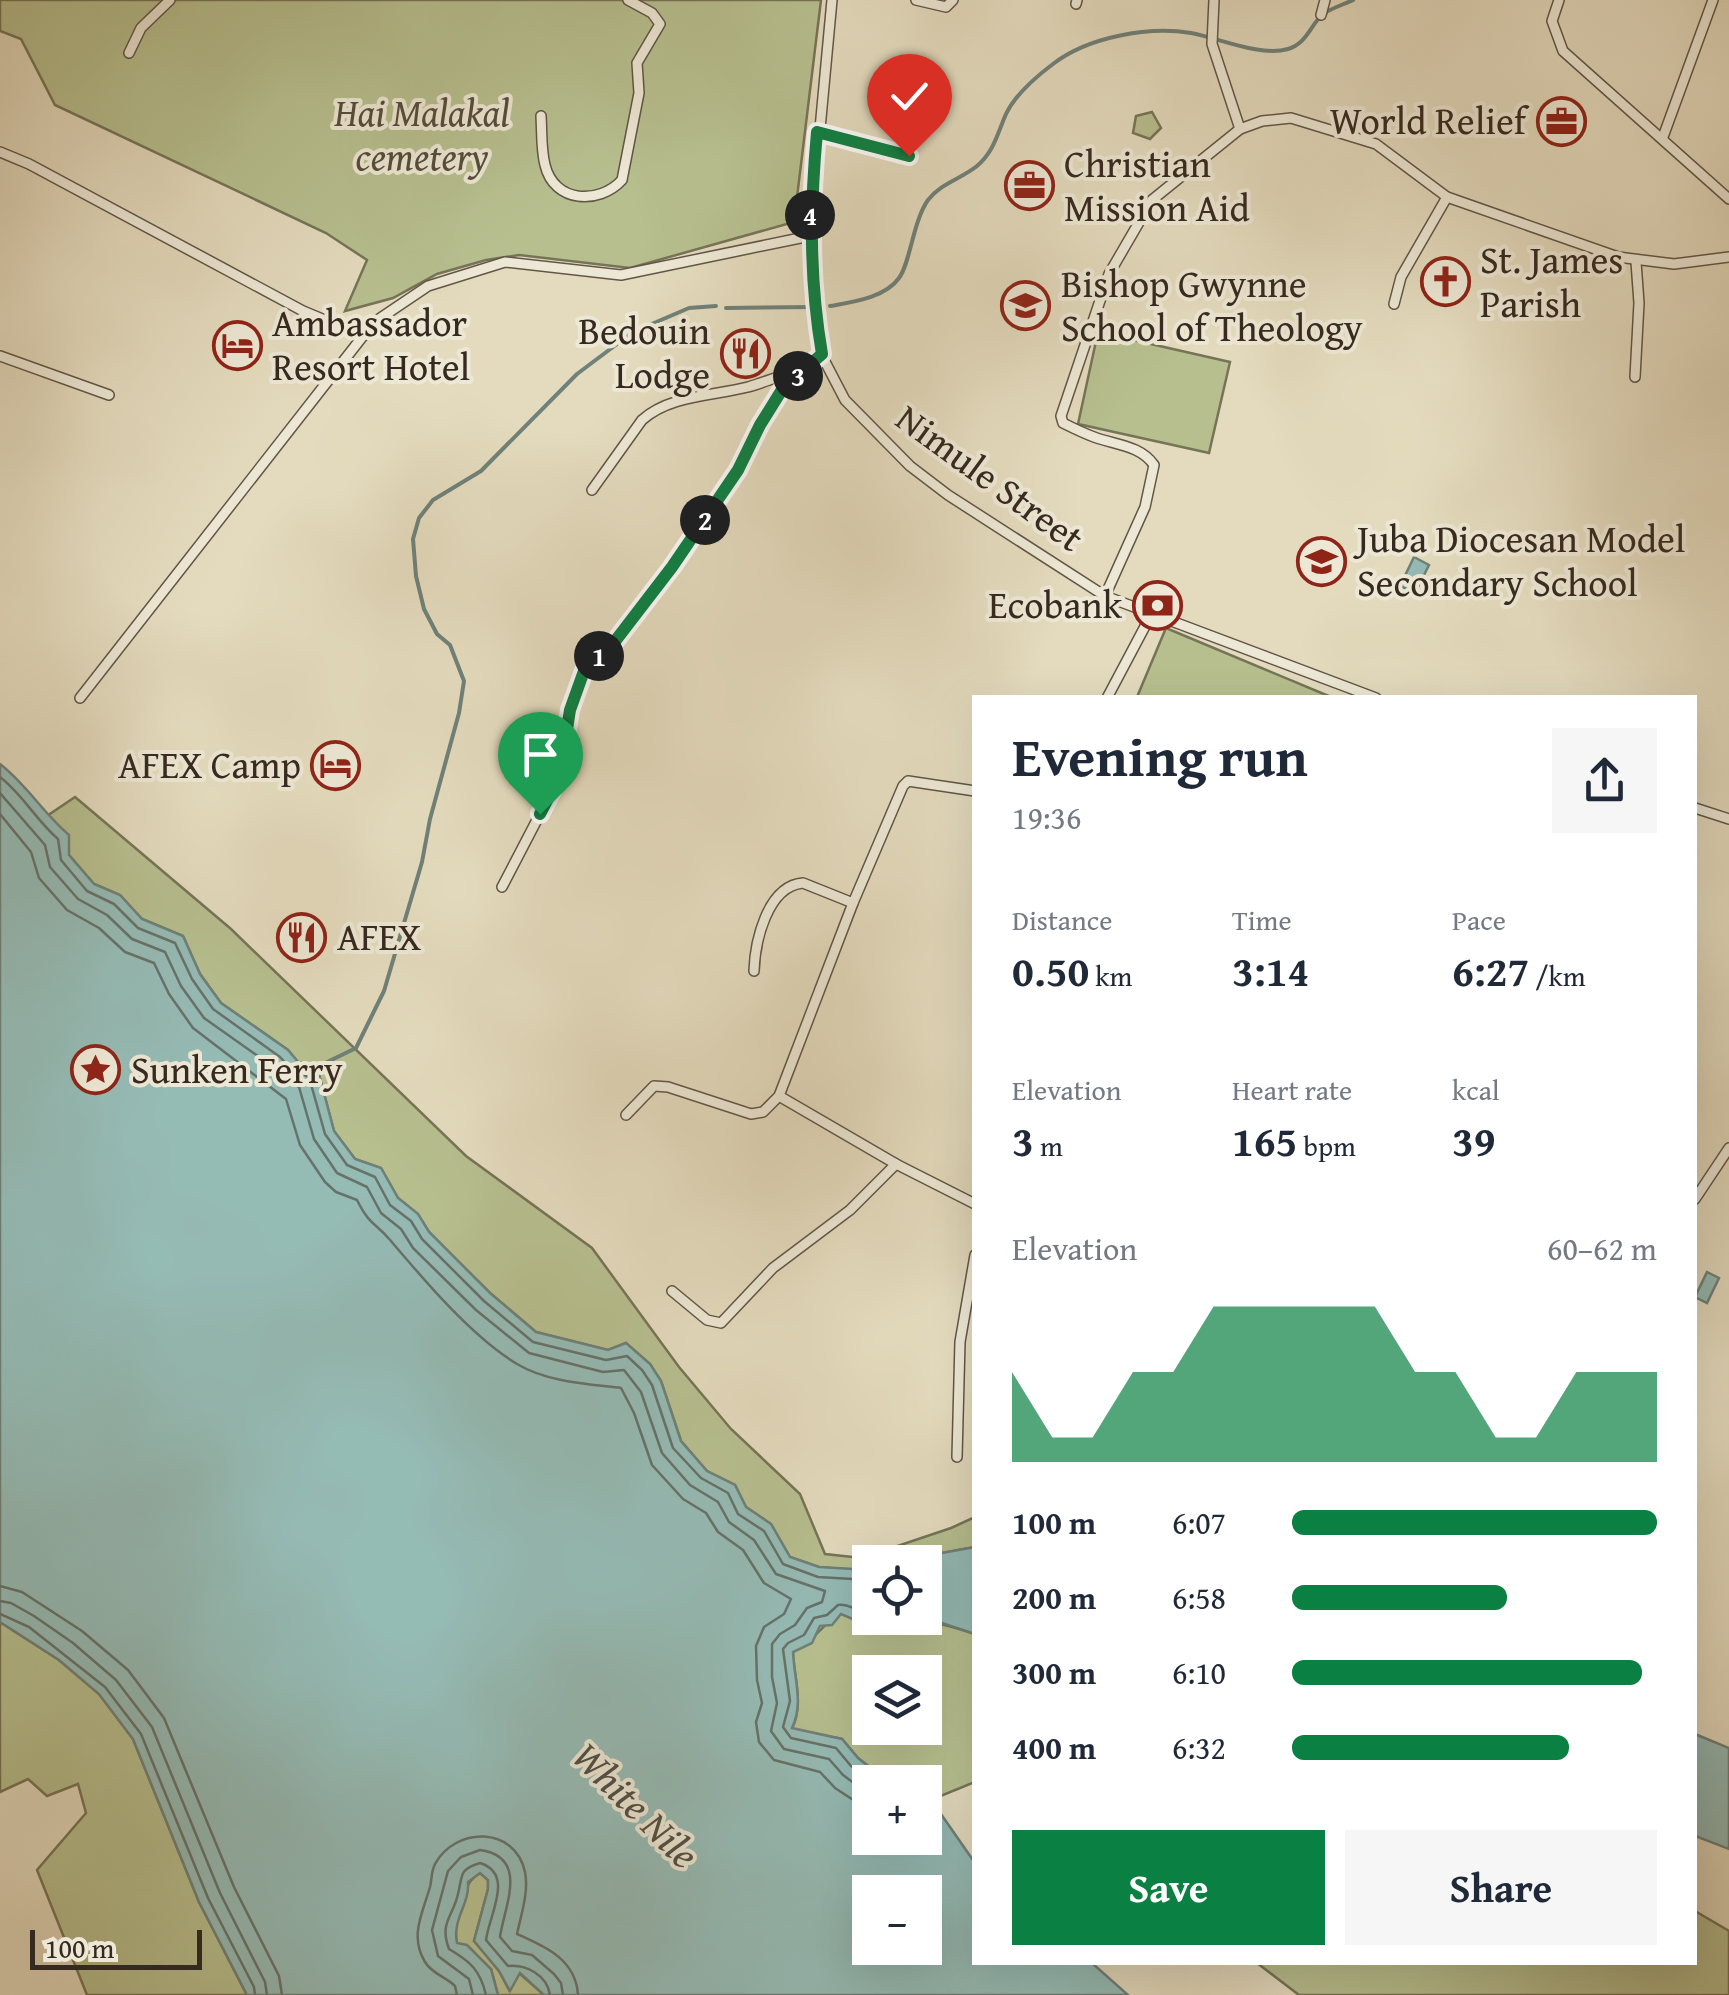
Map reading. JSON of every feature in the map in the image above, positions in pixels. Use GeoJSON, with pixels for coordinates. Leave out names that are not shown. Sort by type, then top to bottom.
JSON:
{"type":"FeatureCollection","features":[{"type":"Feature","properties":{"kind":"street"},"geometry":{"type":"LineString","coordinates":[[128,53],[140,28],[170,0]]}},
{"type":"Feature","properties":{"kind":"street"},"geometry":{"type":"LineString","coordinates":[[541,116],[545,165],[560,188],[586,198],[613,189],[622,180],[639,93],[638,64],[660,24],[652,13],[628,0]]}},
{"type":"Feature","properties":{"kind":"street","name":"Nimule Street"},"geometry":{"type":"LineString","coordinates":[[832,0],[810,236],[814,307],[822,354],[846,400],[910,466],[948,495],[1105,596],[1368,695]]}},
{"type":"Feature","properties":{"kind":"street"},"geometry":{"type":"LineString","coordinates":[[916,0],[946,7],[953,0]]}},
{"type":"Feature","properties":{"kind":"street"},"geometry":{"type":"LineString","coordinates":[[1214,0],[1212,44],[1240,129]]}},
{"type":"Feature","properties":{"kind":"street"},"geometry":{"type":"LineString","coordinates":[[1321,15],[1325,0]]}},
{"type":"Feature","properties":{"kind":"street"},"geometry":{"type":"LineString","coordinates":[[1559,0],[1552,22],[1563,52],[1729,199]]}},
{"type":"Feature","properties":{"kind":"street"},"geometry":{"type":"LineString","coordinates":[[1663,137],[1713,0]]}},
{"type":"Feature","properties":{"kind":"street"},"geometry":{"type":"LineString","coordinates":[[1105,596],[1145,508],[1154,465],[1151,459],[1128,446],[1096,438],[1063,423],[1061,416],[1109,274],[1124,244],[1152,200],[1240,129],[1262,121],[1291,118],[1356,137],[1376,144],[1447,196],[1529,228],[1636,262],[1674,264],[1729,257]]}},
{"type":"Feature","properties":{"kind":"street"},"geometry":{"type":"LineString","coordinates":[[817,132],[909,156]]}},
{"type":"Feature","properties":{"kind":"street"},"geometry":{"type":"LineString","coordinates":[[0,152],[303,311],[363,336]]}},
{"type":"Feature","properties":{"kind":"street"},"geometry":{"type":"LineString","coordinates":[[1394,304],[1401,277],[1447,196]]}},
{"type":"Feature","properties":{"kind":"street"},"geometry":{"type":"LineString","coordinates":[[80,698],[363,336],[376,321],[428,286],[506,262],[621,276],[810,236]]}},
{"type":"Feature","properties":{"kind":"street"},"geometry":{"type":"LineString","coordinates":[[1635,378],[1639,303],[1636,262]]}},
{"type":"Feature","properties":{"kind":"street"},"geometry":{"type":"LineString","coordinates":[[502,886],[552,791],[570,710],[584,671],[616,640],[672,567],[738,470],[783,388],[822,354]]}},
{"type":"Feature","properties":{"kind":"street"},"geometry":{"type":"LineString","coordinates":[[0,356],[109,395]]}},
{"type":"Feature","properties":{"kind":"street"},"geometry":{"type":"LineString","coordinates":[[592,490],[651,412],[804,370]]}},
{"type":"Feature","properties":{"kind":"street"},"geometry":{"type":"LineString","coordinates":[[1109,695],[1151,615]]}},
{"type":"Feature","properties":{"kind":"street"},"geometry":{"type":"LineString","coordinates":[[626,1115],[647,1090],[660,1086],[752,1114],[763,1112],[778,1096],[852,903],[903,786],[908,781],[926,782],[972,790]]}},
{"type":"Feature","properties":{"kind":"street"},"geometry":{"type":"LineString","coordinates":[[1697,809],[1729,820]]}},
{"type":"Feature","properties":{"kind":"street"},"geometry":{"type":"LineString","coordinates":[[754,971],[754,951],[762,926],[786,889],[803,883],[852,903]]}},
{"type":"Feature","properties":{"kind":"street"},"geometry":{"type":"LineString","coordinates":[[778,1096],[972,1202]]}},
{"type":"Feature","properties":{"kind":"street"},"geometry":{"type":"LineString","coordinates":[[1697,1196],[1729,1148]]}},
{"type":"Feature","properties":{"kind":"street"},"geometry":{"type":"LineString","coordinates":[[672,1290],[707,1320],[720,1323],[773,1268],[850,1210],[896,1164]]}},
{"type":"Feature","properties":{"kind":"street"},"geometry":{"type":"LineString","coordinates":[[957,1457],[960,1342],[972,1272]]}},
{"type":"Feature","properties":{"kind":"green space","name":"Hai Malakal cemetery"},"geometry":{"type":"Polygon","coordinates":[[[0,0],[821,0],[794,222],[630,268],[519,255],[486,260],[437,274],[393,298],[345,311],[367,260],[326,233],[55,105],[21,39],[0,31],[0,0]]]}},
{"type":"Feature","properties":{"kind":"green space"},"geometry":{"type":"Polygon","coordinates":[[[1152,112],[1161,128],[1150,139],[1133,133],[1136,116],[1152,112]]]}},
{"type":"Feature","properties":{"kind":"green space"},"geometry":{"type":"Polygon","coordinates":[[[1098,332],[1230,362],[1209,453],[1078,424],[1098,332]]]}},
{"type":"Feature","properties":{"kind":"green space"},"geometry":{"type":"Polygon","coordinates":[[[1166,628],[1326,695],[1138,695],[1166,628]]]}},
{"type":"Feature","properties":{"kind":"green space"},"geometry":{"type":"Polygon","coordinates":[[[75,797],[231,929],[466,1156],[592,1248],[679,1367],[731,1429],[800,1494],[825,1554],[852,1557],[852,1570],[819,1567],[790,1557],[771,1524],[746,1507],[735,1485],[707,1471],[681,1441],[661,1381],[650,1364],[626,1343],[608,1350],[536,1332],[490,1293],[429,1232],[418,1214],[398,1198],[381,1168],[355,1159],[334,1131],[317,1067],[298,1062],[288,1050],[221,1003],[200,974],[183,936],[142,919],[120,895],[94,884],[69,855],[47,816],[75,797]]]}},
{"type":"Feature","properties":{"kind":"green space"},"geometry":{"type":"Polygon","coordinates":[[[972,1518],[972,1548],[942,1553],[942,1545],[901,1545],[972,1518]]]}},
{"type":"Feature","properties":{"kind":"green space"},"geometry":{"type":"Polygon","coordinates":[[[841,1613],[852,1618],[852,1635],[942,1635],[942,1625],[972,1633],[972,1783],[942,1796],[942,1765],[867,1765],[842,1739],[792,1729],[798,1700],[793,1651],[841,1613]]]}},
{"type":"Feature","properties":{"kind":"green space"},"geometry":{"type":"Polygon","coordinates":[[[0,1622],[59,1660],[99,1694],[133,1739],[199,1902],[247,1995],[87,1995],[37,1870],[86,1813],[78,1784],[47,1796],[28,1779],[0,1792],[0,1622]]]}},
{"type":"Feature","properties":{"kind":"green space"},"geometry":{"type":"Polygon","coordinates":[[[480,1873],[488,1880],[488,1889],[474,1941],[509,1990],[519,1973],[544,1995],[498,1995],[491,1969],[457,1944],[460,1904],[468,1885],[480,1873]]]}},
{"type":"Feature","properties":{"kind":"green space"},"geometry":{"type":"Polygon","coordinates":[[[1697,1912],[1729,1931],[1729,1995],[1299,1995],[1260,1965],[1697,1965],[1697,1912]]]}},
{"type":"Feature","properties":{"kind":"water"},"geometry":{"type":"Polygon","coordinates":[[[1414,557],[1429,565],[1415,593],[1400,586],[1414,557]]]}},
{"type":"Feature","properties":{"kind":"water","name":"White Nile"},"geometry":{"type":"Polygon","coordinates":[[[0,764],[69,835],[69,855],[94,884],[120,895],[142,919],[183,936],[200,974],[221,1003],[288,1050],[298,1062],[317,1067],[334,1131],[355,1159],[381,1168],[398,1198],[418,1214],[429,1232],[490,1293],[536,1332],[608,1350],[626,1343],[650,1364],[661,1381],[681,1441],[707,1471],[735,1485],[746,1507],[771,1524],[790,1557],[819,1567],[852,1569],[852,1619],[841,1614],[832,1625],[820,1626],[812,1643],[793,1652],[798,1700],[792,1728],[842,1739],[867,1765],[852,1765],[852,1855],[942,1855],[942,1815],[972,1859],[972,1965],[1094,1965],[1128,1995],[544,1995],[520,1973],[510,1991],[474,1941],[488,1889],[488,1880],[480,1873],[468,1882],[457,1926],[457,1943],[467,1945],[491,1969],[498,1995],[247,1995],[199,1902],[133,1739],[99,1694],[59,1660],[0,1622],[0,764]]]}},
{"type":"Feature","properties":{"kind":"water"},"geometry":{"type":"Polygon","coordinates":[[[1707,1272],[1719,1278],[1707,1303],[1697,1298],[1707,1272]]]}},
{"type":"Feature","properties":{"kind":"water"},"geometry":{"type":"Polygon","coordinates":[[[972,1548],[972,1633],[942,1623],[942,1553],[972,1548]]]}},
{"type":"Feature","properties":{"kind":"water"},"geometry":{"type":"Polygon","coordinates":[[[1697,1735],[1729,1748],[1729,1849],[1697,1837],[1697,1735]]]}},
{"type":"Feature","properties":{"kind":"waterway"},"geometry":{"type":"LineString","coordinates":[[830,306],[868,298],[893,285],[903,271],[928,200],[983,160],[1015,100],[1040,74],[1067,55],[1101,40],[1156,31],[1191,33],[1265,51],[1288,49],[1303,40],[1323,14],[1353,0]]}},
{"type":"Feature","properties":{"kind":"waterway"},"geometry":{"type":"LineString","coordinates":[[317,1067],[356,1048],[384,991],[422,862],[459,713],[464,681],[450,645],[437,634],[424,609],[416,576],[413,539],[419,518],[433,500],[481,471],[577,374],[633,332],[689,308],[716,306]]}},
{"type":"Feature","properties":{"kind":"waterway"},"geometry":{"type":"LineString","coordinates":[[726,308],[814,307]]}},
{"type":"Feature","properties":{"kind":"place","name":"World Relief"},"geometry":{"type":"Point","coordinates":[1561,121]}},
{"type":"Feature","properties":{"kind":"place","name":"Christian Mission Aid"},"geometry":{"type":"Point","coordinates":[1029,186]}},
{"type":"Feature","properties":{"kind":"place","name":"St. James Parish"},"geometry":{"type":"Point","coordinates":[1445,282]}},
{"type":"Feature","properties":{"kind":"place","name":"Bishop Gwynne School of Theology"},"geometry":{"type":"Point","coordinates":[1026,306]}},
{"type":"Feature","properties":{"kind":"place","name":"Ambassador Resort Hotel"},"geometry":{"type":"Point","coordinates":[237,345]}},
{"type":"Feature","properties":{"kind":"place","name":"Bedouin Lodge"},"geometry":{"type":"Point","coordinates":[745,353]}},
{"type":"Feature","properties":{"kind":"place","name":"Juba Diocesan Model Secondary School"},"geometry":{"type":"Point","coordinates":[1322,561]}},
{"type":"Feature","properties":{"kind":"place","name":"Ecobank"},"geometry":{"type":"Point","coordinates":[1157,605]}},
{"type":"Feature","properties":{"kind":"place","name":"AFEX Camp"},"geometry":{"type":"Point","coordinates":[336,765]}},
{"type":"Feature","properties":{"kind":"place","name":"AFEX"},"geometry":{"type":"Point","coordinates":[302,937]}},
{"type":"Feature","properties":{"kind":"place","name":"Sunken Ferry"},"geometry":{"type":"Point","coordinates":[96,1070]}},
{"type":"Feature","properties":{"kind":"route"},"geometry":{"type":"LineString","coordinates":[[540,814],[552,791],[570,710],[584,671],[616,640],[672,567],[738,470],[783,388],[822,354],[814,307],[810,236],[817,132],[909,156]]}}]}
